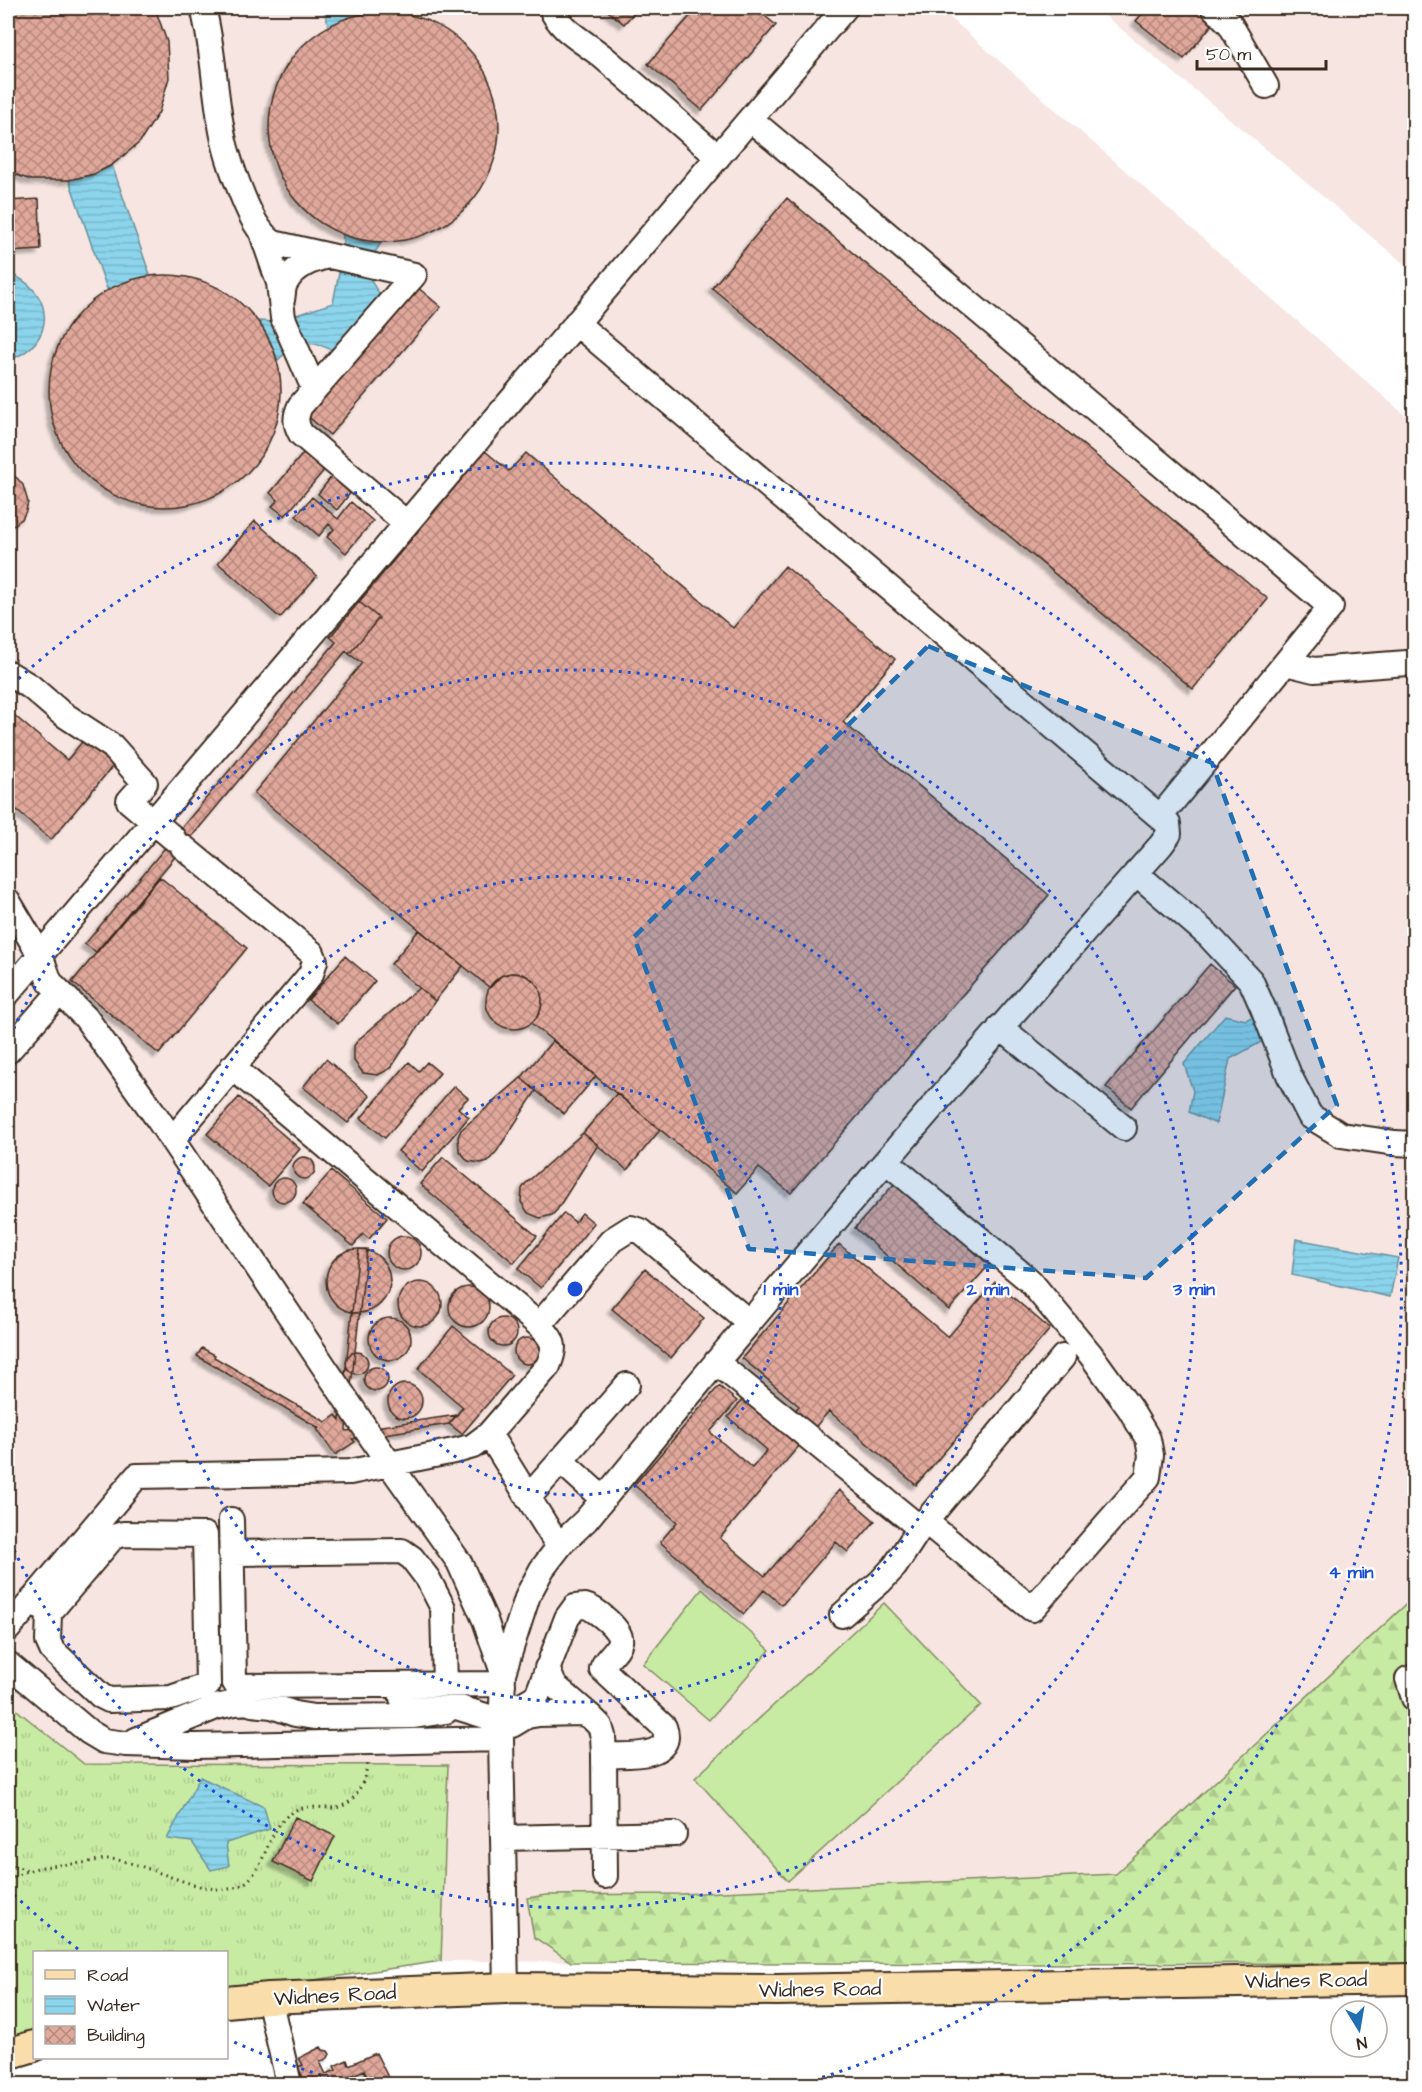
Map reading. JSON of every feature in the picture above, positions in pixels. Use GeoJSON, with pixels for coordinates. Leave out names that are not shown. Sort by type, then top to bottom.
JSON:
{"type":"FeatureCollection","features":[{"type":"Feature","properties":{"kind":"main road","name":"Widnes Road"},"geometry":{"type":"LineString","coordinates":[[228,2002],[506,1988],[777,1990],[1414,1978]]}},
{"type":"Feature","properties":{"kind":"main road"},"geometry":{"type":"LineString","coordinates":[[8,2054],[33,2046]]}},
{"type":"Feature","properties":{"kind":"lane"},"geometry":{"type":"LineString","coordinates":[[202,8],[214,64],[225,146],[231,167],[248,209],[263,236],[279,283],[283,309],[295,347],[314,389]]}},
{"type":"Feature","properties":{"kind":"lane"},"geometry":{"type":"LineString","coordinates":[[550,8],[565,29],[601,55],[718,157]]}},
{"type":"Feature","properties":{"kind":"lane"},"geometry":{"type":"LineString","coordinates":[[1214,8],[1230,24],[1266,86]]}},
{"type":"Feature","properties":{"kind":"lane"},"geometry":{"type":"LineString","coordinates":[[8,993],[750,119],[833,12]]}},
{"type":"Feature","properties":{"kind":"lane"},"geometry":{"type":"LineString","coordinates":[[750,119],[1331,607],[1160,817]]}},
{"type":"Feature","properties":{"kind":"lane"},"geometry":{"type":"LineString","coordinates":[[263,236],[273,243],[414,275],[314,389],[300,406],[296,415],[296,425],[301,434],[406,523]]}},
{"type":"Feature","properties":{"kind":"lane"},"geometry":{"type":"LineString","coordinates":[[283,309],[285,282],[302,265],[314,259],[335,257]]}},
{"type":"Feature","properties":{"kind":"lane"},"geometry":{"type":"LineString","coordinates":[[502,1708],[528,1595],[542,1569],[559,1547],[586,1520],[748,1322],[1168,834],[1168,824],[1160,817],[576,323]]}},
{"type":"Feature","properties":{"kind":"lane"},"geometry":{"type":"LineString","coordinates":[[1286,663],[1314,670],[1407,663],[1414,665]]}},
{"type":"Feature","properties":{"kind":"lane"},"geometry":{"type":"LineString","coordinates":[[8,674],[31,687],[60,712],[112,746],[145,783],[129,801],[312,953],[315,961],[311,974],[172,1140]]}},
{"type":"Feature","properties":{"kind":"lane"},"geometry":{"type":"LineString","coordinates":[[1136,873],[1209,936],[1251,981],[1289,1075],[1310,1116],[1341,1135],[1414,1144]]}},
{"type":"Feature","properties":{"kind":"lane"},"geometry":{"type":"LineString","coordinates":[[8,901],[40,955],[50,982],[86,1018],[172,1140],[390,1465],[459,1562],[485,1620],[502,1708],[506,1988]]}},
{"type":"Feature","properties":{"kind":"lane"},"geometry":{"type":"LineString","coordinates":[[8,1051],[60,992]]}},
{"type":"Feature","properties":{"kind":"lane"},"geometry":{"type":"LineString","coordinates":[[1000,1027],[1124,1128]]}},
{"type":"Feature","properties":{"kind":"lane"},"geometry":{"type":"LineString","coordinates":[[8,1629],[41,1606],[114,1537],[123,1534],[206,1534],[208,1685],[171,1698],[109,1700],[101,1696],[52,1650],[48,1641],[41,1606],[137,1476],[350,1472],[459,1450],[473,1446],[489,1434],[548,1366],[554,1345],[551,1337],[539,1325],[232,1067]]}},
{"type":"Feature","properties":{"kind":"lane"},"geometry":{"type":"LineString","coordinates":[[716,1362],[1032,1609],[1148,1477],[1151,1455],[1148,1438],[1091,1355],[1030,1281],[886,1161]]}},
{"type":"Feature","properties":{"kind":"lane"},"geometry":{"type":"LineString","coordinates":[[539,1325],[612,1240],[631,1228],[640,1231],[748,1322]]}},
{"type":"Feature","properties":{"kind":"lane"},"geometry":{"type":"LineString","coordinates":[[842,1615],[895,1566],[923,1525],[1063,1357]]}},
{"type":"Feature","properties":{"kind":"lane"},"geometry":{"type":"LineString","coordinates":[[528,1498],[627,1385]]}},
{"type":"Feature","properties":{"kind":"lane"},"geometry":{"type":"LineString","coordinates":[[489,1434],[559,1547]]}},
{"type":"Feature","properties":{"kind":"lane"},"geometry":{"type":"LineString","coordinates":[[561,1461],[603,1499]]}},
{"type":"Feature","properties":{"kind":"lane"},"geometry":{"type":"LineString","coordinates":[[206,1542],[231,1538],[402,1551],[412,1558],[428,1579],[443,1608],[445,1685]]}},
{"type":"Feature","properties":{"kind":"lane"},"geometry":{"type":"LineString","coordinates":[[231,1538],[234,1682],[237,1686],[445,1685],[527,1716],[581,1713],[590,1716]]}},
{"type":"Feature","properties":{"kind":"lane"},"geometry":{"type":"LineString","coordinates":[[8,1664],[89,1732],[104,1741],[126,1744],[196,1746],[369,1742],[523,1704],[537,1696],[567,1618],[575,1608],[584,1606],[595,1610],[615,1628],[620,1637],[620,1644],[604,1662],[602,1669],[664,1727],[667,1735],[664,1743],[649,1754],[603,1755]]}},
{"type":"Feature","properties":{"kind":"lane"},"geometry":{"type":"LineString","coordinates":[[547,1668],[554,1685],[600,1726],[603,1736],[604,1876]]}},
{"type":"Feature","properties":{"kind":"lane"},"geometry":{"type":"LineString","coordinates":[[1414,1677],[1408,1678],[1414,1698]]}},
{"type":"Feature","properties":{"kind":"lane"},"geometry":{"type":"LineString","coordinates":[[126,1744],[216,1707],[235,1703],[339,1698],[413,1698],[466,1710],[502,1708]]}},
{"type":"Feature","properties":{"kind":"lane"},"geometry":{"type":"LineString","coordinates":[[503,1838],[674,1834]]}},
{"type":"Feature","properties":{"kind":"lane"},"geometry":{"type":"LineString","coordinates":[[269,1998],[289,2085]]}},
{"type":"Feature","properties":{"kind":"path"},"geometry":{"type":"LineString","coordinates":[[8,1880],[30,1870],[108,1859],[136,1865],[203,1887],[236,1888],[247,1882],[253,1875],[275,1830],[287,1816],[299,1809],[336,1808],[350,1803],[366,1774],[369,1742]]}},
{"type":"Feature","properties":{"kind":"path"},"geometry":{"type":"LineString","coordinates":[[8,1864],[30,1870]]}},
{"type":"Feature","properties":{"kind":"highlighted area"},"geometry":{"type":"Polygon","coordinates":[[[928,646],[1212,763],[1337,1105],[1146,1278],[749,1249],[634,937],[928,646]]]}},
{"type":"Feature","properties":{"kind":"shaded area"},"geometry":{"type":"Polygon","coordinates":[[[8,8],[939,8],[1414,423],[1414,1597],[1116,1874],[1029,1964],[441,1961],[447,1765],[84,1764],[8,1703],[8,8]]]}},
{"type":"Feature","properties":{"kind":"shaded area"},"geometry":{"type":"Polygon","coordinates":[[[1096,8],[1414,8],[1414,272],[1096,8]]]}},
{"type":"Feature","properties":{"kind":"green space"},"geometry":{"type":"Polygon","coordinates":[[[702,1589],[770,1650],[709,1720],[643,1664],[702,1589]]]}},
{"type":"Feature","properties":{"kind":"green space"},"geometry":{"type":"Polygon","coordinates":[[[1414,1597],[1414,1668],[1404,1679],[1406,1712],[1414,1728],[1414,1963],[571,1962],[534,1937],[527,1898],[546,1895],[680,1894],[1116,1874],[1414,1597]]]}},
{"type":"Feature","properties":{"kind":"green space"},"geometry":{"type":"Polygon","coordinates":[[[884,1603],[981,1705],[788,1881],[695,1778],[884,1603]]]}},
{"type":"Feature","properties":{"kind":"green space"},"geometry":{"type":"Polygon","coordinates":[[[8,1703],[84,1764],[448,1765],[441,1961],[228,1993],[228,1951],[33,1951],[33,2031],[8,2039],[8,1703]]]}},
{"type":"Feature","properties":{"kind":"water"},"geometry":{"type":"Polygon","coordinates":[[[323,8],[374,8],[375,12],[350,17],[329,26],[323,8]]]}},
{"type":"Feature","properties":{"kind":"water"},"geometry":{"type":"Polygon","coordinates":[[[112,165],[150,275],[107,289],[69,180],[94,174],[112,165]]]}},
{"type":"Feature","properties":{"kind":"water"},"geometry":{"type":"Polygon","coordinates":[[[342,235],[365,242],[381,243],[371,259],[369,272],[373,284],[384,299],[337,353],[320,345],[306,344],[292,348],[278,360],[259,321],[275,322],[333,303],[344,248],[342,235]]]}},
{"type":"Feature","properties":{"kind":"water"},"geometry":{"type":"Polygon","coordinates":[[[8,273],[24,281],[35,292],[42,304],[44,317],[42,330],[35,342],[24,353],[8,360],[8,273]]]}},
{"type":"Feature","properties":{"kind":"water"},"geometry":{"type":"Polygon","coordinates":[[[1277,1003],[1285,1029],[1230,1059],[1216,1124],[1189,1112],[1193,1091],[1184,1064],[1225,1015],[1246,1020],[1277,1003]]]}},
{"type":"Feature","properties":{"kind":"water"},"geometry":{"type":"Polygon","coordinates":[[[1296,1239],[1398,1258],[1390,1297],[1292,1275],[1296,1239]]]}},
{"type":"Feature","properties":{"kind":"water"},"geometry":{"type":"Polygon","coordinates":[[[200,1777],[264,1807],[270,1829],[226,1843],[229,1866],[211,1870],[192,1842],[167,1839],[200,1777]]]}},
{"type":"Feature","properties":{"kind":"building"},"geometry":{"type":"Polygon","coordinates":[[[8,8],[155,8],[167,42],[169,78],[159,112],[140,142],[112,165],[94,174],[69,180],[31,180],[8,172],[8,8]]]}},
{"type":"Feature","properties":{"kind":"building"},"geometry":{"type":"Polygon","coordinates":[[[604,8],[638,8],[624,24],[604,8]]]}},
{"type":"Feature","properties":{"kind":"building"},"geometry":{"type":"Polygon","coordinates":[[[697,8],[755,8],[776,25],[702,110],[648,64],[697,8]]]}},
{"type":"Feature","properties":{"kind":"building"},"geometry":{"type":"Polygon","coordinates":[[[1147,8],[1199,8],[1215,21],[1184,59],[1136,21],[1147,8]]]}},
{"type":"Feature","properties":{"kind":"building"},"geometry":{"type":"Polygon","coordinates":[[[373,12],[395,12],[438,25],[457,38],[473,54],[486,73],[494,94],[499,127],[497,149],[486,181],[473,200],[457,216],[438,229],[417,237],[395,242],[373,242],[330,229],[311,216],[295,200],[282,181],[274,160],[269,138],[269,116],[282,73],[295,54],[311,38],[330,25],[351,17],[373,12]]]}},
{"type":"Feature","properties":{"kind":"building"},"geometry":{"type":"Polygon","coordinates":[[[787,198],[1268,599],[1193,689],[712,288],[787,198]]]}},
{"type":"Feature","properties":{"kind":"building"},"geometry":{"type":"Polygon","coordinates":[[[39,199],[41,250],[8,252],[8,201],[39,199]]]}},
{"type":"Feature","properties":{"kind":"building"},"geometry":{"type":"Polygon","coordinates":[[[154,275],[176,275],[220,288],[239,301],[255,317],[268,336],[276,357],[281,391],[279,414],[268,446],[255,465],[239,481],[220,494],[199,502],[176,507],[154,507],[110,494],[91,481],[75,465],[62,446],[54,425],[49,402],[49,380],[62,336],[75,317],[91,301],[110,288],[131,280],[154,275]]]}},
{"type":"Feature","properties":{"kind":"building"},"geometry":{"type":"Polygon","coordinates":[[[416,286],[441,307],[330,435],[305,414],[416,286]]]}},
{"type":"Feature","properties":{"kind":"building"},"geometry":{"type":"Polygon","coordinates":[[[306,450],[332,461],[285,516],[272,506],[278,500],[270,493],[306,450]]]}},
{"type":"Feature","properties":{"kind":"building"},"geometry":{"type":"Polygon","coordinates":[[[485,451],[509,471],[526,453],[733,628],[785,566],[895,659],[843,722],[1049,895],[791,1193],[759,1168],[737,1193],[531,1023],[541,1009],[542,998],[539,987],[532,979],[522,974],[511,973],[501,976],[490,988],[254,793],[362,663],[349,654],[379,618],[359,602],[485,451]]]}},
{"type":"Feature","properties":{"kind":"building"},"geometry":{"type":"Polygon","coordinates":[[[8,473],[23,485],[28,502],[22,519],[8,529],[8,473]]]}},
{"type":"Feature","properties":{"kind":"building"},"geometry":{"type":"Polygon","coordinates":[[[332,476],[355,487],[337,510],[318,494],[332,476]]]}},
{"type":"Feature","properties":{"kind":"building"},"geometry":{"type":"Polygon","coordinates":[[[312,497],[338,519],[351,502],[373,521],[346,553],[327,537],[334,529],[329,524],[319,536],[296,516],[312,497]]]}},
{"type":"Feature","properties":{"kind":"building"},"geometry":{"type":"Polygon","coordinates":[[[255,521],[317,576],[280,618],[218,563],[255,521]]]}},
{"type":"Feature","properties":{"kind":"building"},"geometry":{"type":"Polygon","coordinates":[[[359,602],[379,618],[349,654],[346,651],[96,952],[85,944],[336,642],[330,637],[359,602]]]}},
{"type":"Feature","properties":{"kind":"building"},"geometry":{"type":"Polygon","coordinates":[[[8,710],[67,760],[87,736],[117,761],[51,840],[8,803],[8,710]]]}},
{"type":"Feature","properties":{"kind":"building"},"geometry":{"type":"Polygon","coordinates":[[[160,877],[247,948],[159,1054],[72,982],[160,877]]]}},
{"type":"Feature","properties":{"kind":"building"},"geometry":{"type":"Polygon","coordinates":[[[419,930],[463,966],[435,1001],[391,964],[419,930]]]}},
{"type":"Feature","properties":{"kind":"building"},"geometry":{"type":"Polygon","coordinates":[[[345,956],[375,981],[338,1024],[308,1000],[345,956]]]}},
{"type":"Feature","properties":{"kind":"building"},"geometry":{"type":"Polygon","coordinates":[[[1210,964],[1235,985],[1131,1108],[1106,1087],[1210,964]]]}},
{"type":"Feature","properties":{"kind":"building"},"geometry":{"type":"Polygon","coordinates":[[[514,973],[525,975],[534,981],[540,990],[542,1001],[540,1012],[534,1021],[525,1027],[514,1029],[503,1027],[494,1021],[488,1012],[486,1001],[488,990],[494,981],[503,975],[514,973]]]}},
{"type":"Feature","properties":{"kind":"building"},"geometry":{"type":"Polygon","coordinates":[[[419,988],[435,1001],[391,1068],[378,1075],[363,1073],[354,1061],[354,1046],[358,1040],[419,988]]]}},
{"type":"Feature","properties":{"kind":"building"},"geometry":{"type":"Polygon","coordinates":[[[553,1040],[596,1076],[564,1114],[521,1078],[553,1040]]]}},
{"type":"Feature","properties":{"kind":"building"},"geometry":{"type":"Polygon","coordinates":[[[326,1059],[370,1096],[348,1123],[303,1087],[326,1059]]]}},
{"type":"Feature","properties":{"kind":"building"},"geometry":{"type":"Polygon","coordinates":[[[409,1062],[419,1071],[427,1062],[440,1073],[385,1138],[361,1118],[409,1062]]]}},
{"type":"Feature","properties":{"kind":"building"},"geometry":{"type":"Polygon","coordinates":[[[521,1078],[536,1091],[488,1161],[481,1163],[468,1161],[459,1150],[458,1137],[461,1130],[521,1078]]]}},
{"type":"Feature","properties":{"kind":"building"},"geometry":{"type":"Polygon","coordinates":[[[454,1086],[468,1098],[458,1108],[469,1117],[422,1172],[398,1151],[454,1086]]]}},
{"type":"Feature","properties":{"kind":"building"},"geometry":{"type":"Polygon","coordinates":[[[617,1093],[660,1130],[627,1170],[583,1133],[617,1093]]]}},
{"type":"Feature","properties":{"kind":"building"},"geometry":{"type":"Polygon","coordinates":[[[239,1097],[300,1149],[268,1186],[207,1134],[239,1097]]]}},
{"type":"Feature","properties":{"kind":"building"},"geometry":{"type":"Polygon","coordinates":[[[583,1133],[598,1145],[557,1210],[552,1215],[540,1218],[528,1213],[521,1202],[522,1189],[525,1184],[583,1133]]]}},
{"type":"Feature","properties":{"kind":"building"},"geometry":{"type":"Polygon","coordinates":[[[304,1157],[312,1160],[315,1168],[312,1176],[304,1179],[296,1176],[293,1168],[296,1160],[304,1157]]]}},
{"type":"Feature","properties":{"kind":"building"},"geometry":{"type":"Polygon","coordinates":[[[443,1157],[537,1236],[514,1263],[420,1184],[443,1157]]]}},
{"type":"Feature","properties":{"kind":"building"},"geometry":{"type":"Polygon","coordinates":[[[331,1171],[387,1218],[369,1239],[363,1234],[353,1246],[303,1204],[331,1171]]]}},
{"type":"Feature","properties":{"kind":"building"},"geometry":{"type":"Polygon","coordinates":[[[284,1178],[289,1179],[295,1185],[295,1195],[289,1201],[284,1202],[279,1201],[273,1195],[272,1190],[273,1185],[279,1179],[284,1178]]]}},
{"type":"Feature","properties":{"kind":"building"},"geometry":{"type":"Polygon","coordinates":[[[896,1182],[989,1265],[949,1310],[855,1228],[896,1182]]]}},
{"type":"Feature","properties":{"kind":"building"},"geometry":{"type":"Polygon","coordinates":[[[564,1213],[575,1222],[582,1213],[594,1223],[541,1288],[518,1269],[564,1213]]]}},
{"type":"Feature","properties":{"kind":"building"},"geometry":{"type":"Polygon","coordinates":[[[404,1236],[416,1241],[421,1253],[416,1265],[404,1270],[392,1265],[387,1253],[392,1241],[404,1236]]]}},
{"type":"Feature","properties":{"kind":"building"},"geometry":{"type":"Polygon","coordinates":[[[839,1244],[948,1337],[995,1282],[1050,1329],[916,1485],[829,1411],[720,1538],[765,1576],[839,1490],[875,1521],[848,1552],[836,1542],[782,1605],[764,1590],[744,1614],[660,1542],[677,1522],[634,1485],[719,1386],[737,1401],[710,1432],[752,1468],[767,1450],[728,1417],[752,1388],[788,1419],[799,1406],[742,1358],[839,1244]]]}},
{"type":"Feature","properties":{"kind":"building"},"geometry":{"type":"Polygon","coordinates":[[[352,1249],[364,1249],[381,1258],[388,1269],[390,1281],[388,1293],[381,1304],[364,1313],[352,1313],[340,1308],[331,1299],[326,1287],[326,1275],[331,1263],[340,1254],[352,1249]]]}},
{"type":"Feature","properties":{"kind":"building"},"geometry":{"type":"Polygon","coordinates":[[[359,1249],[367,1249],[347,1431],[457,1415],[449,1424],[352,1439],[355,1442],[335,1455],[317,1429],[319,1428],[197,1356],[202,1348],[326,1422],[336,1415],[340,1420],[359,1249]]]}},
{"type":"Feature","properties":{"kind":"building"},"geometry":{"type":"Polygon","coordinates":[[[645,1269],[704,1318],[671,1358],[612,1309],[645,1269]]]}},
{"type":"Feature","properties":{"kind":"building"},"geometry":{"type":"Polygon","coordinates":[[[420,1282],[436,1288],[442,1304],[436,1320],[420,1326],[404,1320],[398,1304],[404,1288],[420,1282]]]}},
{"type":"Feature","properties":{"kind":"building"},"geometry":{"type":"Polygon","coordinates":[[[469,1287],[477,1288],[483,1293],[488,1299],[488,1315],[483,1321],[477,1326],[469,1327],[461,1326],[455,1321],[450,1315],[449,1307],[450,1299],[455,1293],[461,1288],[469,1287]]]}},
{"type":"Feature","properties":{"kind":"building"},"geometry":{"type":"Polygon","coordinates":[[[390,1318],[398,1319],[405,1324],[410,1331],[410,1347],[405,1354],[398,1359],[390,1360],[382,1359],[375,1354],[370,1347],[369,1339],[370,1331],[375,1324],[382,1319],[390,1318]]]}},
{"type":"Feature","properties":{"kind":"building"},"geometry":{"type":"Polygon","coordinates":[[[503,1318],[513,1322],[517,1332],[513,1342],[503,1346],[493,1342],[489,1332],[493,1322],[503,1318]]]}},
{"type":"Feature","properties":{"kind":"building"},"geometry":{"type":"Polygon","coordinates":[[[453,1326],[512,1375],[462,1434],[449,1424],[463,1407],[418,1369],[453,1326]]]}},
{"type":"Feature","properties":{"kind":"building"},"geometry":{"type":"Polygon","coordinates":[[[527,1338],[536,1342],[540,1351],[536,1360],[527,1364],[518,1360],[514,1351],[518,1342],[527,1338]]]}},
{"type":"Feature","properties":{"kind":"building"},"geometry":{"type":"Polygon","coordinates":[[[357,1352],[365,1355],[368,1363],[365,1371],[357,1374],[349,1371],[346,1363],[349,1355],[357,1352]]]}},
{"type":"Feature","properties":{"kind":"building"},"geometry":{"type":"Polygon","coordinates":[[[376,1367],[384,1371],[388,1379],[384,1387],[376,1391],[368,1387],[364,1379],[368,1371],[376,1367]]]}},
{"type":"Feature","properties":{"kind":"building"},"geometry":{"type":"Polygon","coordinates":[[[405,1384],[417,1389],[422,1401],[417,1413],[405,1418],[393,1413],[388,1401],[393,1389],[405,1384]]]}},
{"type":"Feature","properties":{"kind":"building"},"geometry":{"type":"Polygon","coordinates":[[[295,1817],[335,1836],[313,1881],[273,1862],[295,1817]]]}},
{"type":"Feature","properties":{"kind":"building"},"geometry":{"type":"Polygon","coordinates":[[[321,2047],[330,2054],[328,2058],[320,2062],[326,2074],[336,2070],[334,2066],[347,2060],[349,2065],[376,2053],[388,2077],[371,2084],[364,2070],[333,2084],[313,2084],[312,2082],[306,2084],[298,2067],[303,2065],[299,2058],[321,2047]]]}}]}
